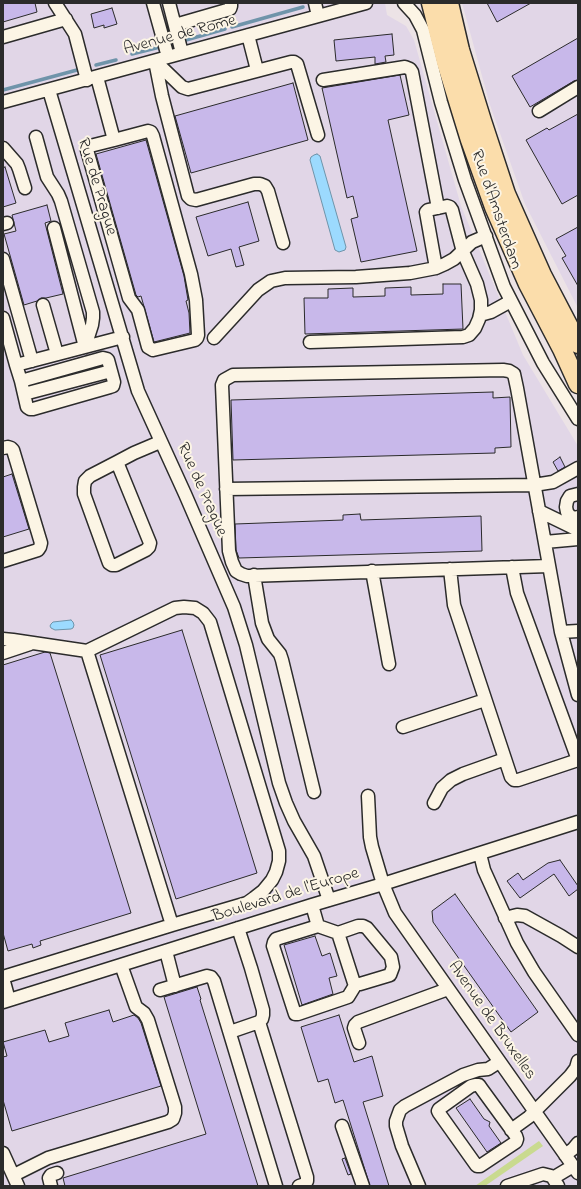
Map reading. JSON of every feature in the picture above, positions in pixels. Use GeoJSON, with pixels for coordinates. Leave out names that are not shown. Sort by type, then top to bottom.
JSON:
{"type":"FeatureCollection","features":[{"type":"Feature","properties":{"kind":"highway"},"geometry":{"type":"LineString","coordinates":[[431,3],[446,62],[467,133],[494,207],[528,284],[570,347],[578,378]]}},
{"type":"Feature","properties":{"kind":"highway"},"geometry":{"type":"LineString","coordinates":[[449,3],[460,50],[506,194],[542,275],[573,333],[570,347],[578,384]]}},
{"type":"Feature","properties":{"kind":"street"},"geometry":{"type":"LineString","coordinates":[[55,3],[75,34],[114,140]]}},
{"type":"Feature","properties":{"kind":"street"},"geometry":{"type":"LineString","coordinates":[[153,3],[168,57]]}},
{"type":"Feature","properties":{"kind":"street"},"geometry":{"type":"LineString","coordinates":[[169,3],[182,53]]}},
{"type":"Feature","properties":{"kind":"street"},"geometry":{"type":"LineString","coordinates":[[175,25],[227,10],[231,6],[231,3]]}},
{"type":"Feature","properties":{"kind":"street"},"geometry":{"type":"LineString","coordinates":[[315,3],[318,16]]}},
{"type":"Feature","properties":{"kind":"street","name":"Avenue de Rome"},"geometry":{"type":"LineString","coordinates":[[3,102],[318,16],[344,6],[366,3]]}},
{"type":"Feature","properties":{"kind":"street","name":"Rue d'Amsterdam"},"geometry":{"type":"LineString","coordinates":[[404,3],[415,15],[423,30],[465,180],[504,287],[543,363],[578,420]]}},
{"type":"Feature","properties":{"kind":"street"},"geometry":{"type":"LineString","coordinates":[[3,37],[66,19]]}},
{"type":"Feature","properties":{"kind":"street"},"geometry":{"type":"LineString","coordinates":[[248,35],[257,70]]}},
{"type":"Feature","properties":{"kind":"street"},"geometry":{"type":"LineString","coordinates":[[155,61],[182,87],[188,89],[291,62],[296,64],[318,135]]}},
{"type":"Feature","properties":{"kind":"street"},"geometry":{"type":"LineString","coordinates":[[155,61],[162,96],[188,196],[191,199],[196,200],[254,184],[265,186],[268,191],[283,243]]}},
{"type":"Feature","properties":{"kind":"street"},"geometry":{"type":"LineString","coordinates":[[323,80],[405,67],[410,69],[412,72],[438,208]]}},
{"type":"Feature","properties":{"kind":"street"},"geometry":{"type":"LineString","coordinates":[[539,111],[578,87]]}},
{"type":"Feature","properties":{"kind":"street","name":"Rue de Prague"},"geometry":{"type":"LineString","coordinates":[[49,90],[138,391],[234,607],[246,645],[279,783],[294,821],[314,856],[329,900]]}},
{"type":"Feature","properties":{"kind":"street"},"geometry":{"type":"LineString","coordinates":[[148,131],[151,132],[153,136],[191,274],[196,300],[198,335],[195,340],[153,350],[148,347],[138,310],[129,298],[87,150],[90,146],[114,140],[148,131]]}},
{"type":"Feature","properties":{"kind":"street"},"geometry":{"type":"LineString","coordinates":[[36,137],[47,177],[58,194],[61,202],[93,312],[88,346]]}},
{"type":"Feature","properties":{"kind":"street"},"geometry":{"type":"LineString","coordinates":[[3,148],[20,169],[25,188]]}},
{"type":"Feature","properties":{"kind":"street"},"geometry":{"type":"LineString","coordinates":[[310,342],[463,337],[470,335],[475,328],[480,315],[481,300],[463,252],[452,210],[447,206],[428,210],[426,212],[436,268]]}},
{"type":"Feature","properties":{"kind":"street"},"geometry":{"type":"LineString","coordinates":[[54,228],[88,346],[96,360]]}},
{"type":"Feature","properties":{"kind":"street"},"geometry":{"type":"LineString","coordinates":[[214,338],[258,290],[271,281],[285,278],[356,277],[410,273],[436,268],[463,252],[472,242],[486,236]]}},
{"type":"Feature","properties":{"kind":"street"},"geometry":{"type":"LineString","coordinates":[[3,259],[32,361]]}},
{"type":"Feature","properties":{"kind":"street"},"geometry":{"type":"LineString","coordinates":[[480,315],[490,312],[511,301]]}},
{"type":"Feature","properties":{"kind":"street"},"geometry":{"type":"LineString","coordinates":[[43,305],[57,354]]}},
{"type":"Feature","properties":{"kind":"street"},"geometry":{"type":"LineString","coordinates":[[3,318],[27,407],[30,409],[110,387],[113,386],[114,382],[108,360],[103,358],[21,381]]}},
{"type":"Feature","properties":{"kind":"street"},"geometry":{"type":"LineString","coordinates":[[16,365],[123,337]]}},
{"type":"Feature","properties":{"kind":"street"},"geometry":{"type":"LineString","coordinates":[[549,566],[254,575],[241,574],[236,571],[228,551],[222,385],[224,380],[233,375],[495,370],[509,371],[514,374],[544,542],[549,566],[561,632],[578,695]]}},
{"type":"Feature","properties":{"kind":"street"},"geometry":{"type":"LineString","coordinates":[[117,462],[150,543],[146,550],[116,566],[108,563],[84,494],[85,480],[117,462],[160,442]]}},
{"type":"Feature","properties":{"kind":"street"},"geometry":{"type":"LineString","coordinates":[[3,448],[8,447],[13,450],[41,543],[38,550],[3,561]]}},
{"type":"Feature","properties":{"kind":"street"},"geometry":{"type":"LineString","coordinates":[[226,489],[534,485],[553,482],[578,468]]}},
{"type":"Feature","properties":{"kind":"street"},"geometry":{"type":"LineString","coordinates":[[578,494],[570,496],[566,507],[570,516],[578,517]]}},
{"type":"Feature","properties":{"kind":"street"},"geometry":{"type":"LineString","coordinates":[[539,511],[578,530]]}},
{"type":"Feature","properties":{"kind":"street"},"geometry":{"type":"LineString","coordinates":[[544,542],[578,539]]}},
{"type":"Feature","properties":{"kind":"street"},"geometry":{"type":"LineString","coordinates":[[450,569],[454,605],[511,777],[514,780],[518,780],[578,760],[517,593],[512,567]]}},
{"type":"Feature","properties":{"kind":"street"},"geometry":{"type":"LineString","coordinates":[[372,571],[389,664]]}},
{"type":"Feature","properties":{"kind":"street"},"geometry":{"type":"LineString","coordinates":[[254,575],[262,623],[268,639],[280,654],[282,660],[314,792]]}},
{"type":"Feature","properties":{"kind":"street"},"geometry":{"type":"LineString","coordinates":[[3,640],[87,651],[175,608],[184,606],[195,608],[203,613],[210,622],[279,851],[280,861],[272,880],[263,891],[247,902],[3,978],[6,1001]]}},
{"type":"Feature","properties":{"kind":"street"},"geometry":{"type":"LineString","coordinates":[[561,632],[578,631]]}},
{"type":"Feature","properties":{"kind":"street"},"geometry":{"type":"LineString","coordinates":[[3,653],[34,643]]}},
{"type":"Feature","properties":{"kind":"street"},"geometry":{"type":"LineString","coordinates":[[87,651],[172,925]]}},
{"type":"Feature","properties":{"kind":"street"},"geometry":{"type":"LineString","coordinates":[[403,727],[485,700]]}},
{"type":"Feature","properties":{"kind":"street"},"geometry":{"type":"LineString","coordinates":[[434,803],[442,788],[451,780],[463,774],[505,759]]}},
{"type":"Feature","properties":{"kind":"street","name":"Avenue de Bruxelles"},"geometry":{"type":"LineString","coordinates":[[368,796],[370,837],[383,884],[395,913],[575,1170]]}},
{"type":"Feature","properties":{"kind":"street","name":"Boulevard de l'Europe"},"geometry":{"type":"LineString","coordinates":[[6,1001],[480,854],[578,822]]}},
{"type":"Feature","properties":{"kind":"street"},"geometry":{"type":"LineString","coordinates":[[480,854],[484,870],[517,943],[534,972],[578,1035]]}},
{"type":"Feature","properties":{"kind":"street"},"geometry":{"type":"LineString","coordinates":[[312,905],[318,926]]}},
{"type":"Feature","properties":{"kind":"street"},"geometry":{"type":"LineString","coordinates":[[505,918],[517,915],[525,916],[561,936],[578,948]]}},
{"type":"Feature","properties":{"kind":"street"},"geometry":{"type":"LineString","coordinates":[[318,926],[338,933],[358,926],[367,928],[391,957],[393,967],[390,975],[356,984],[348,997],[295,1014],[273,946],[274,942],[276,939],[318,926]]}},
{"type":"Feature","properties":{"kind":"street"},"geometry":{"type":"LineString","coordinates":[[230,1032],[259,1022],[262,1019],[263,1010],[238,928]]}},
{"type":"Feature","properties":{"kind":"street"},"geometry":{"type":"LineString","coordinates":[[338,933],[354,983],[356,984]]}},
{"type":"Feature","properties":{"kind":"street"},"geometry":{"type":"LineString","coordinates":[[166,951],[175,986]]}},
{"type":"Feature","properties":{"kind":"street"},"geometry":{"type":"LineString","coordinates":[[3,1153],[16,1181],[48,1158],[168,1122],[173,1119],[175,1107],[148,1020],[144,1013],[136,1006],[121,965]]}},
{"type":"Feature","properties":{"kind":"street"},"geometry":{"type":"LineString","coordinates":[[160,990],[207,976],[211,977],[214,981],[276,1186]]}},
{"type":"Feature","properties":{"kind":"street"},"geometry":{"type":"LineString","coordinates":[[359,1043],[354,1028],[358,1022],[448,989]]}},
{"type":"Feature","properties":{"kind":"street"},"geometry":{"type":"LineString","coordinates":[[259,1022],[307,1177],[305,1184],[299,1186]]}},
{"type":"Feature","properties":{"kind":"street"},"geometry":{"type":"LineString","coordinates":[[511,1130],[523,1122],[570,1076],[576,1068],[578,1061]]}},
{"type":"Feature","properties":{"kind":"street"},"geometry":{"type":"LineString","coordinates":[[419,1186],[402,1146],[396,1126],[396,1120],[400,1110],[463,1075],[478,1070],[488,1069],[499,1062]]}},
{"type":"Feature","properties":{"kind":"street"},"geometry":{"type":"LineString","coordinates":[[479,1085],[511,1130],[516,1136],[516,1142],[478,1166],[443,1120],[438,1111],[471,1086],[479,1085]]}},
{"type":"Feature","properties":{"kind":"street"},"geometry":{"type":"LineString","coordinates":[[342,1126],[362,1186]]}},
{"type":"Feature","properties":{"kind":"street"},"geometry":{"type":"LineString","coordinates":[[565,1155],[578,1143]]}},
{"type":"Feature","properties":{"kind":"street"},"geometry":{"type":"LineString","coordinates":[[507,1186],[543,1174],[551,1176],[555,1182],[575,1170]]}},
{"type":"Feature","properties":{"kind":"street"},"geometry":{"type":"LineString","coordinates":[[51,1186],[49,1178],[51,1175],[56,1173]]}},
{"type":"Feature","properties":{"kind":"shaded area"},"geometry":{"type":"Polygon","coordinates":[[[3,3],[385,3],[387,15],[406,26],[414,40],[461,206],[523,355],[578,446],[578,1186],[3,1186],[3,3]]]}},
{"type":"Feature","properties":{"kind":"shaded area"},"geometry":{"type":"Polygon","coordinates":[[[462,3],[578,3],[578,308],[525,204],[490,105],[462,3]]]}},
{"type":"Feature","properties":{"kind":"green space"},"geometry":{"type":"Polygon","coordinates":[[[539,1141],[543,1146],[485,1186],[475,1186],[539,1141]]]}},
{"type":"Feature","properties":{"kind":"water"},"geometry":{"type":"Polygon","coordinates":[[[317,154],[320,156],[346,247],[345,250],[339,252],[335,250],[310,160],[311,157],[317,154]]]}},
{"type":"Feature","properties":{"kind":"water"},"geometry":{"type":"Polygon","coordinates":[[[71,620],[74,625],[71,629],[55,630],[50,626],[53,622],[71,620]]]}},
{"type":"Feature","properties":{"kind":"building"},"geometry":{"type":"Polygon","coordinates":[[[3,3],[35,3],[37,12],[3,22],[3,3]]]}},
{"type":"Feature","properties":{"kind":"building"},"geometry":{"type":"Polygon","coordinates":[[[487,3],[531,3],[497,22],[487,3]]]}},
{"type":"Feature","properties":{"kind":"building"},"geometry":{"type":"Polygon","coordinates":[[[112,8],[117,24],[104,28],[104,25],[94,28],[91,14],[112,8]]]}},
{"type":"Feature","properties":{"kind":"building"},"geometry":{"type":"Polygon","coordinates":[[[392,34],[394,55],[385,56],[386,62],[375,64],[375,57],[336,61],[334,40],[392,34]]]}},
{"type":"Feature","properties":{"kind":"building"},"geometry":{"type":"Polygon","coordinates":[[[578,38],[578,80],[530,107],[512,76],[578,38]]]}},
{"type":"Feature","properties":{"kind":"building"},"geometry":{"type":"Polygon","coordinates":[[[400,75],[409,115],[388,120],[417,251],[361,262],[351,219],[358,217],[353,196],[347,198],[322,88],[400,75]]]}},
{"type":"Feature","properties":{"kind":"building"},"geometry":{"type":"Polygon","coordinates":[[[293,83],[308,140],[191,173],[175,116],[293,83]]]}},
{"type":"Feature","properties":{"kind":"building"},"geometry":{"type":"Polygon","coordinates":[[[578,114],[578,195],[562,204],[526,140],[547,128],[549,130],[578,114]]]}},
{"type":"Feature","properties":{"kind":"building"},"geometry":{"type":"Polygon","coordinates":[[[146,140],[184,276],[188,300],[186,301],[189,313],[190,333],[154,342],[141,296],[138,297],[136,295],[96,154],[146,140]]]}},
{"type":"Feature","properties":{"kind":"building"},"geometry":{"type":"Polygon","coordinates":[[[5,167],[16,203],[3,207],[3,168],[5,167]]]}},
{"type":"Feature","properties":{"kind":"building"},"geometry":{"type":"Polygon","coordinates":[[[248,202],[259,241],[239,247],[244,265],[236,267],[231,249],[208,256],[196,217],[248,202]]]}},
{"type":"Feature","properties":{"kind":"building"},"geometry":{"type":"Polygon","coordinates":[[[47,205],[51,221],[45,223],[63,294],[41,298],[37,301],[24,305],[4,234],[16,231],[12,215],[47,205]]]}},
{"type":"Feature","properties":{"kind":"building"},"geometry":{"type":"Polygon","coordinates":[[[578,227],[578,286],[562,258],[566,256],[556,239],[578,227]]]}},
{"type":"Feature","properties":{"kind":"building"},"geometry":{"type":"Polygon","coordinates":[[[443,284],[461,284],[463,329],[305,334],[304,298],[328,298],[328,289],[353,288],[353,297],[385,296],[385,288],[411,287],[411,295],[443,294],[443,284]]]}},
{"type":"Feature","properties":{"kind":"building"},"geometry":{"type":"Polygon","coordinates":[[[493,392],[493,398],[510,397],[511,447],[495,448],[495,453],[233,460],[231,400],[493,392]]]}},
{"type":"Feature","properties":{"kind":"building"},"geometry":{"type":"Polygon","coordinates":[[[560,457],[565,467],[558,471],[553,462],[560,457]]]}},
{"type":"Feature","properties":{"kind":"building"},"geometry":{"type":"Polygon","coordinates":[[[12,474],[29,529],[3,537],[3,477],[12,474]]]}},
{"type":"Feature","properties":{"kind":"building"},"geometry":{"type":"Polygon","coordinates":[[[360,514],[361,520],[481,516],[482,551],[239,558],[236,550],[235,524],[343,520],[343,515],[360,514]]]}},
{"type":"Feature","properties":{"kind":"building"},"geometry":{"type":"Polygon","coordinates":[[[182,630],[257,873],[176,899],[100,655],[182,630]]]}},
{"type":"Feature","properties":{"kind":"building"},"geometry":{"type":"Polygon","coordinates":[[[45,652],[50,653],[131,913],[40,941],[41,945],[33,948],[32,944],[8,951],[3,933],[3,665],[45,652]]]}},
{"type":"Feature","properties":{"kind":"building"},"geometry":{"type":"Polygon","coordinates":[[[560,860],[578,886],[578,889],[569,896],[554,874],[520,898],[507,881],[518,873],[523,880],[548,863],[560,860]]]}},
{"type":"Feature","properties":{"kind":"building"},"geometry":{"type":"Polygon","coordinates":[[[455,894],[538,1012],[511,1032],[433,922],[432,911],[455,894]]]}},
{"type":"Feature","properties":{"kind":"building"},"geometry":{"type":"Polygon","coordinates":[[[315,936],[322,956],[330,953],[337,976],[329,978],[333,994],[302,1005],[284,945],[315,936]]]}},
{"type":"Feature","properties":{"kind":"building"},"geometry":{"type":"Polygon","coordinates":[[[197,987],[258,1186],[65,1186],[63,1178],[206,1134],[164,997],[197,987]]]}},
{"type":"Feature","properties":{"kind":"building"},"geometry":{"type":"Polygon","coordinates":[[[109,1010],[113,1022],[134,1015],[138,1018],[141,1023],[161,1086],[12,1131],[3,1100],[3,1057],[7,1056],[3,1042],[45,1030],[49,1042],[69,1036],[65,1023],[109,1010]]]}},
{"type":"Feature","properties":{"kind":"building"},"geometry":{"type":"Polygon","coordinates":[[[339,1015],[354,1062],[372,1056],[383,1096],[363,1102],[389,1186],[370,1186],[343,1100],[335,1103],[328,1079],[318,1082],[301,1027],[339,1015]]]}},
{"type":"Feature","properties":{"kind":"building"},"geometry":{"type":"Polygon","coordinates":[[[470,1099],[484,1119],[490,1122],[489,1126],[501,1143],[487,1152],[456,1108],[470,1099]]]}},
{"type":"Feature","properties":{"kind":"building"},"geometry":{"type":"Polygon","coordinates":[[[345,1158],[351,1174],[348,1175],[342,1159],[345,1158]]]}},
{"type":"Feature","properties":{"kind":"waterway"},"geometry":{"type":"LineString","coordinates":[[232,27],[303,7]]}},
{"type":"Feature","properties":{"kind":"waterway"},"geometry":{"type":"LineString","coordinates":[[186,40],[225,29]]}},
{"type":"Feature","properties":{"kind":"waterway"},"geometry":{"type":"LineString","coordinates":[[132,54],[160,47]]}},
{"type":"Feature","properties":{"kind":"waterway"},"geometry":{"type":"LineString","coordinates":[[96,65],[116,60]]}},
{"type":"Feature","properties":{"kind":"waterway"},"geometry":{"type":"LineString","coordinates":[[3,90],[77,70]]}}]}
